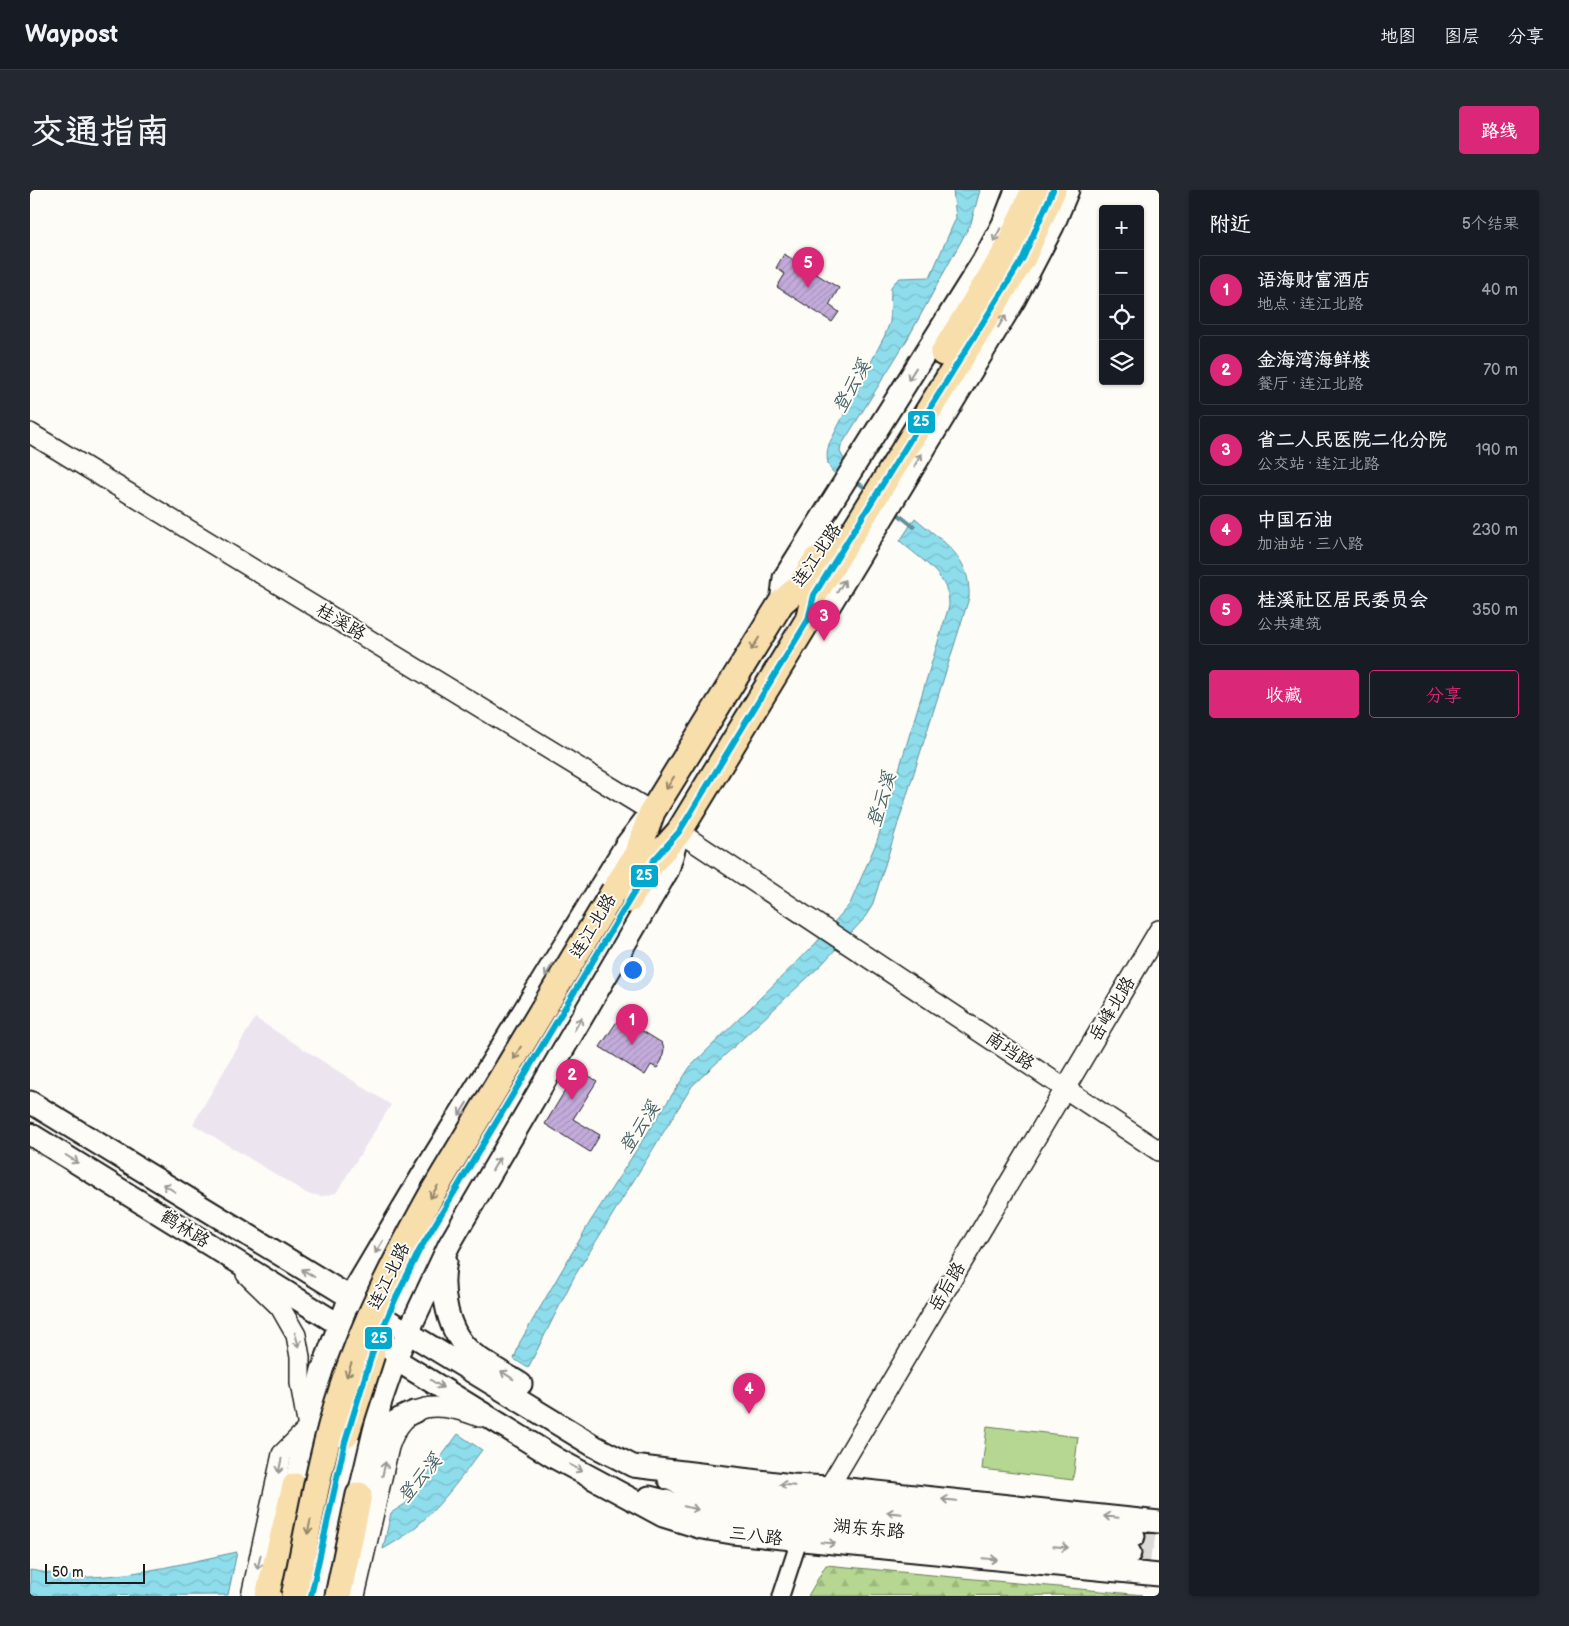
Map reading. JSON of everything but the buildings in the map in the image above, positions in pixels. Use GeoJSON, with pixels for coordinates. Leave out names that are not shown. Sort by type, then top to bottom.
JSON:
{"type":"FeatureCollection","features":[{"type":"Feature","properties":{"kind":"highway","name":"连江北路"},"geometry":{"type":"LineString","coordinates":[[294,1596],[331,1428],[358,1344],[380,1292],[404,1243],[432,1194],[622,896],[679,832],[808,620],[814,595],[844,531],[1007,250],[1034,190]]}},
{"type":"Feature","properties":{"kind":"highway","name":"连江北路"},"geometry":{"type":"LineString","coordinates":[[311,1596],[344,1442],[373,1351],[419,1251],[622,896],[652,812],[780,603],[800,586],[844,531],[1022,258],[1053,190]]}},
{"type":"Feature","properties":{"kind":"highway"},"geometry":{"type":"LineString","coordinates":[[258,1592],[295,1486]]}},
{"type":"Feature","properties":{"kind":"highway"},"geometry":{"type":"LineString","coordinates":[[338,1596],[359,1495]]}},
{"type":"Feature","properties":{"kind":"main road"},"geometry":{"type":"LineString","coordinates":[[780,603],[784,578],[983,261],[1002,224],[1016,190]]}},
{"type":"Feature","properties":{"kind":"main road"},"geometry":{"type":"LineString","coordinates":[[808,620],[830,605],[879,524],[1015,299],[1053,226],[1068,190]]}},
{"type":"Feature","properties":{"kind":"main road"},"geometry":{"type":"LineString","coordinates":[[295,1486],[322,1370],[350,1297],[423,1174],[626,845],[652,812]]}},
{"type":"Feature","properties":{"kind":"main road"},"geometry":{"type":"LineString","coordinates":[[359,1495],[380,1401],[407,1330],[449,1245],[668,870],[679,832]]}},
{"type":"Feature","properties":{"kind":"main road"},"geometry":{"type":"LineString","coordinates":[[30,1102],[407,1330],[594,1446],[633,1466],[782,1484],[829,1487],[1159,1522]]}},
{"type":"Feature","properties":{"kind":"main road","name":"鹤林路"},"geometry":{"type":"LineString","coordinates":[[30,1134],[396,1358]]}},
{"type":"Feature","properties":{"kind":"main road"},"geometry":{"type":"LineString","coordinates":[[449,1245],[443,1275],[445,1301],[459,1336],[471,1352],[531,1391],[554,1421]]}},
{"type":"Feature","properties":{"kind":"main road","name":"三八路"},"geometry":{"type":"LineString","coordinates":[[396,1358],[557,1458],[663,1516],[687,1524],[732,1533],[799,1541],[1159,1574]]}},
{"type":"Feature","properties":{"kind":"main road"},"geometry":{"type":"LineString","coordinates":[[364,1470],[379,1437],[395,1420],[414,1412]]}},
{"type":"Feature","properties":{"kind":"main road","name":"湖东东路"},"geometry":{"type":"LineString","coordinates":[[610,1486],[705,1511],[752,1518],[1132,1545],[733,1497],[695,1489],[633,1466]]}},
{"type":"Feature","properties":{"kind":"street","name":"桂溪路"},"geometry":{"type":"LineString","coordinates":[[30,433],[652,812]]}},
{"type":"Feature","properties":{"kind":"street","name":"南垱路"},"geometry":{"type":"LineString","coordinates":[[679,832],[1159,1151]]}},
{"type":"Feature","properties":{"kind":"street","name":"岳峰北路"},"geometry":{"type":"LineString","coordinates":[[1065,1088],[1159,930]]}},
{"type":"Feature","properties":{"kind":"street","name":"岳后路"},"geometry":{"type":"LineString","coordinates":[[829,1487],[1065,1088]]}},
{"type":"Feature","properties":{"kind":"street"},"geometry":{"type":"LineString","coordinates":[[221,1251],[270,1297],[289,1320],[298,1344],[300,1382],[308,1428],[282,1454],[264,1540],[258,1592]]}},
{"type":"Feature","properties":{"kind":"street"},"geometry":{"type":"LineString","coordinates":[[355,1596],[393,1435],[404,1419],[414,1412],[431,1407],[449,1408],[507,1427]]}},
{"type":"Feature","properties":{"kind":"street"},"geometry":{"type":"LineString","coordinates":[[781,1596],[799,1541]]}},
{"type":"Feature","properties":{"kind":"shaded area"},"geometry":{"type":"Polygon","coordinates":[[[255,1018],[391,1105],[336,1193],[322,1196],[308,1194],[193,1124],[255,1018]]]}},
{"type":"Feature","properties":{"kind":"green space"},"geometry":{"type":"Polygon","coordinates":[[[987,1426],[1078,1437],[1073,1480],[982,1469],[987,1426]]]}},
{"type":"Feature","properties":{"kind":"green space"},"geometry":{"type":"Polygon","coordinates":[[[826,1565],[1143,1595],[808,1596],[826,1565]]]}},
{"type":"Feature","properties":{"kind":"water"},"geometry":{"type":"Polygon","coordinates":[[[953,190],[980,190],[971,223],[908,338],[841,446],[840,452],[845,461],[844,481],[829,466],[827,456],[829,444],[885,335],[890,322],[891,287],[900,278],[930,277],[956,218],[953,190]]]}},
{"type":"Feature","properties":{"kind":"water"},"geometry":{"type":"Polygon","coordinates":[[[915,518],[954,552],[965,571],[969,598],[872,906],[863,920],[822,964],[692,1086],[574,1277],[528,1368],[514,1359],[520,1342],[590,1222],[690,1067],[815,944],[850,904],[877,841],[949,606],[945,585],[933,569],[900,541],[915,518]]]}},
{"type":"Feature","properties":{"kind":"water"},"geometry":{"type":"Polygon","coordinates":[[[458,1434],[482,1450],[438,1505],[414,1529],[383,1549],[391,1513],[405,1504],[413,1495],[458,1434]]]}},
{"type":"Feature","properties":{"kind":"water"},"geometry":{"type":"Polygon","coordinates":[[[237,1552],[228,1595],[30,1596],[30,1570],[76,1577],[110,1576],[164,1568],[237,1552]]]}},
{"type":"Feature","properties":{"kind":"waterway","name":"登云溪"},"geometry":{"type":"LineString","coordinates":[[853,479],[869,491]]}},
{"type":"Feature","properties":{"kind":"waterway","name":"登云溪"},"geometry":{"type":"LineString","coordinates":[[894,511],[914,527]]}},
{"type":"Feature","properties":{"kind":"tunnel"},"geometry":{"type":"LineString","coordinates":[[1134,1536],[1159,1539]]}},
{"type":"Feature","properties":{"kind":"tunnel"},"geometry":{"type":"LineString","coordinates":[[1130,1553],[1159,1556]]}},
{"type":"Feature","properties":{"kind":"transit line","name":"25"},"geometry":{"type":"LineString","coordinates":[[311,1596],[345,1442],[373,1351],[419,1251],[653,861],[679,832],[808,620],[814,595],[1023,258],[1053,190]]}},
{"type":"Feature","properties":{"kind":"place","name":"桂溪社区居民委员会"},"geometry":{"type":"Point","coordinates":[808,288]}},
{"type":"Feature","properties":{"kind":"place","name":"省二人民医院二化分院"},"geometry":{"type":"Point","coordinates":[824,641]}},
{"type":"Feature","properties":{"kind":"place","name":"语海财富酒店"},"geometry":{"type":"Point","coordinates":[632,1045]}},
{"type":"Feature","properties":{"kind":"place","name":"金海湾海鲜楼"},"geometry":{"type":"Point","coordinates":[572,1100]}},
{"type":"Feature","properties":{"kind":"place","name":"中国石油"},"geometry":{"type":"Point","coordinates":[749,1414]}}]}
